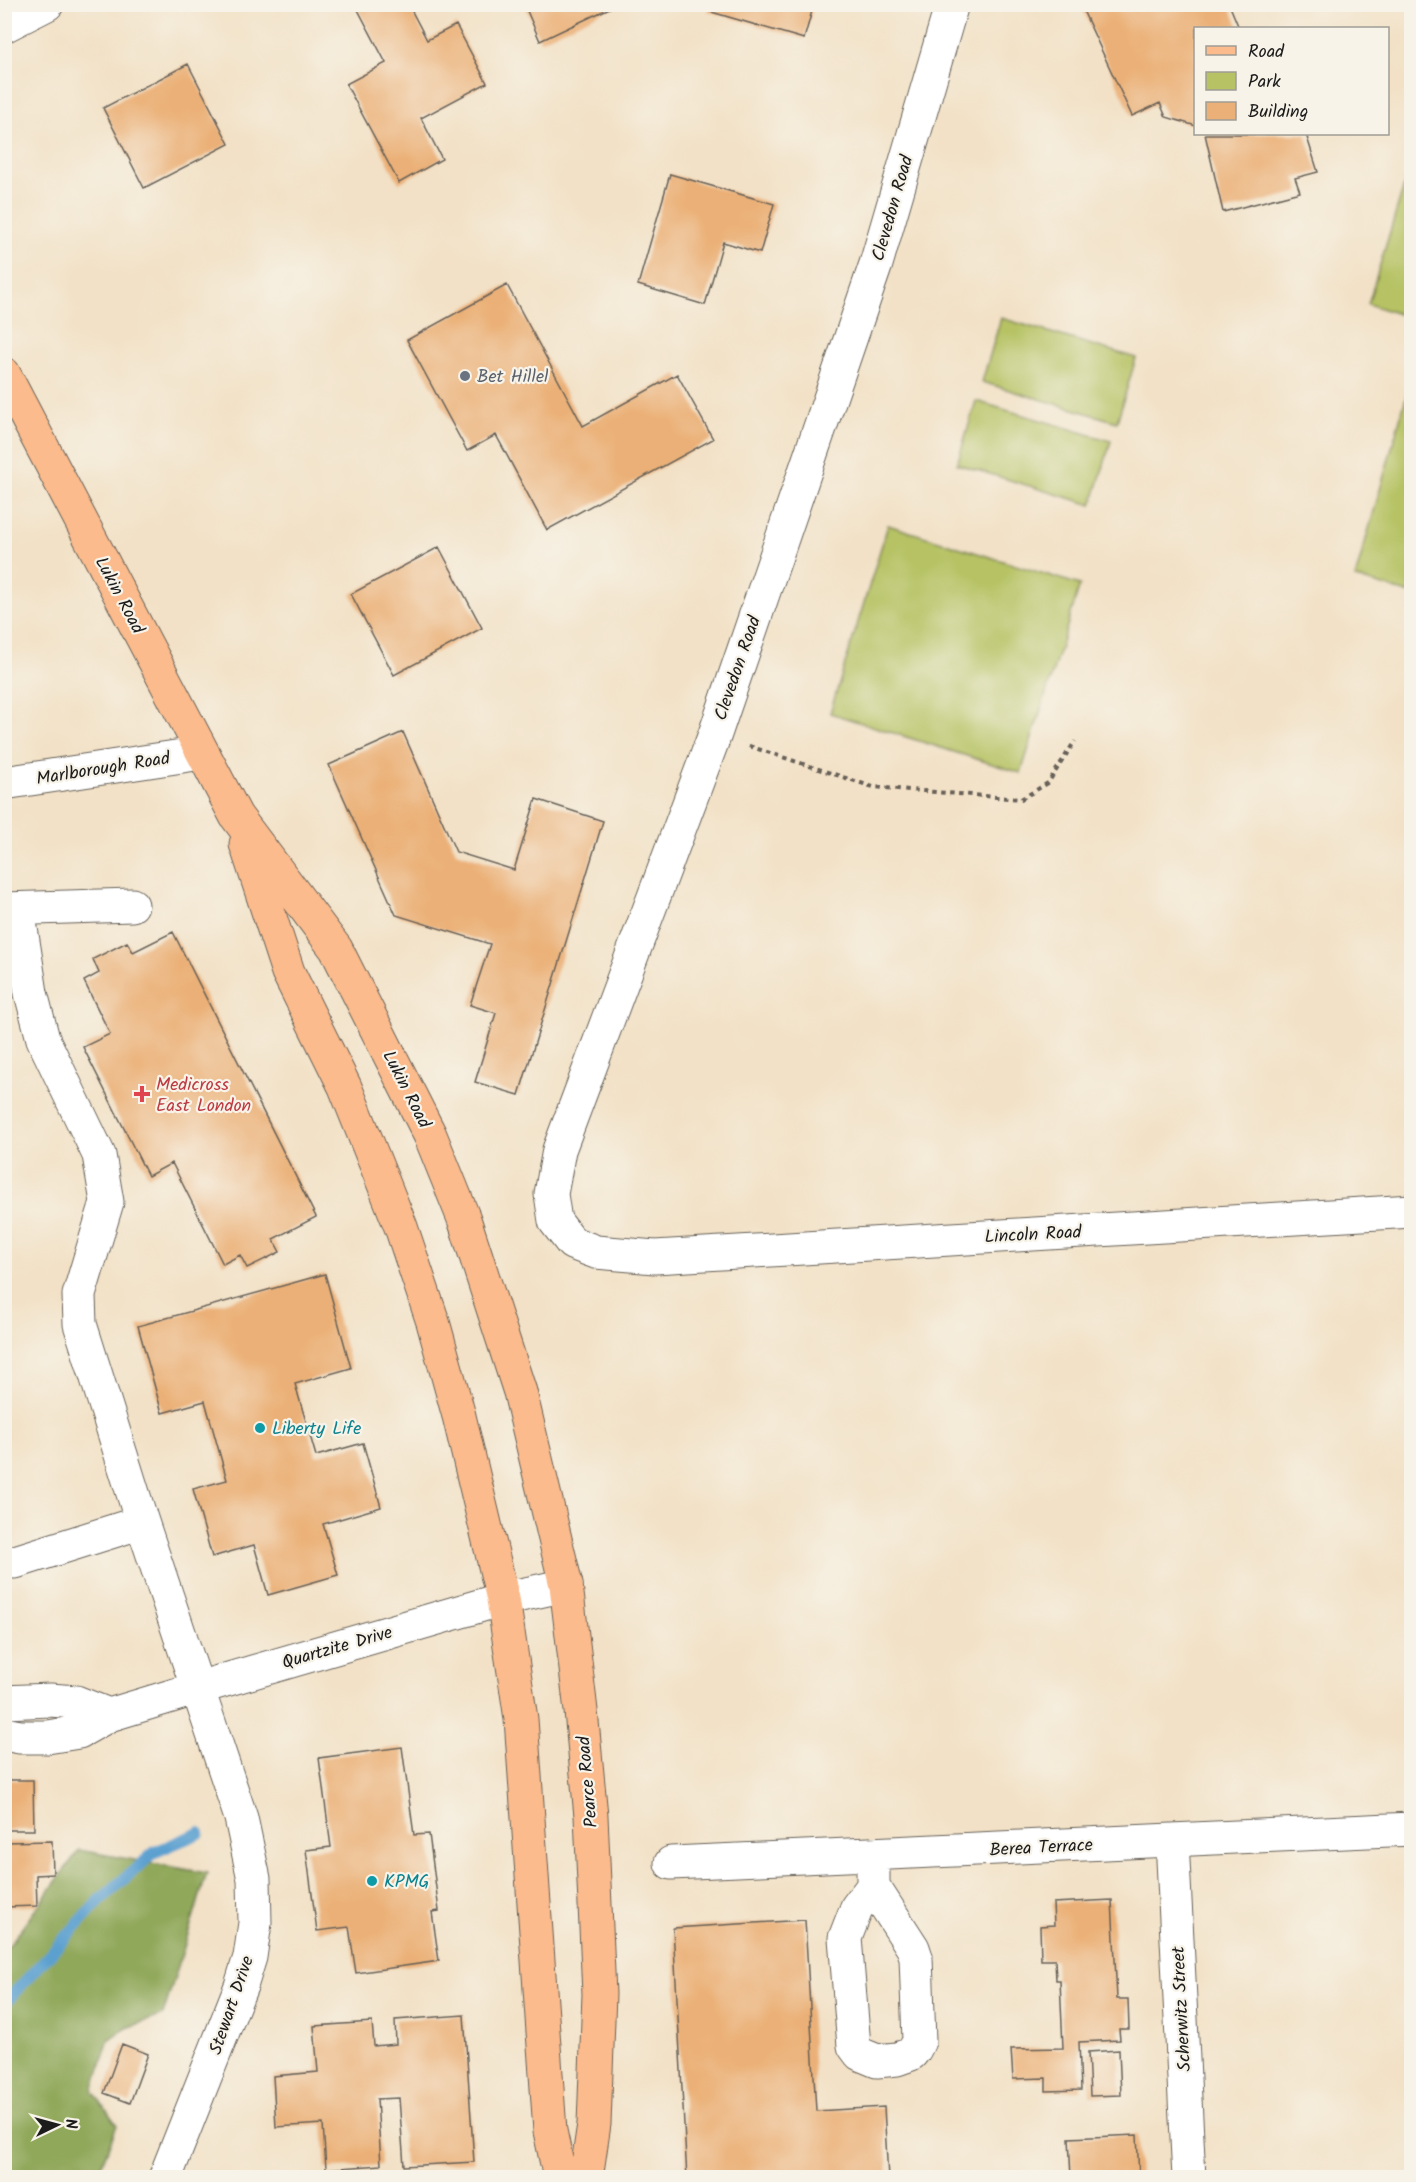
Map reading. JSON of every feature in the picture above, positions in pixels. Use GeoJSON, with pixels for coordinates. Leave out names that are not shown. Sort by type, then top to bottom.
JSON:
{"type":"FeatureCollection","features":[{"type":"Feature","properties":{"kind":"main road","name":"Lukin Road"},"geometry":{"type":"LineString","coordinates":[[4,374],[236,816],[336,949],[430,1135],[464,1219],[520,1392]]}},
{"type":"Feature","properties":{"kind":"main road","name":"Lukin Road"},"geometry":{"type":"LineString","coordinates":[[236,816],[288,972],[345,1087],[401,1227],[433,1322],[459,1416],[502,1599]]}},
{"type":"Feature","properties":{"kind":"main road","name":"Pearce Road"},"geometry":{"type":"LineString","coordinates":[[520,1392],[566,1585],[591,1816],[599,1994],[594,2124],[586,2178]]}},
{"type":"Feature","properties":{"kind":"main road"},"geometry":{"type":"LineString","coordinates":[[502,1599],[521,1719],[550,2131],[560,2178]]}},
{"type":"Feature","properties":{"kind":"street"},"geometry":{"type":"LineString","coordinates":[[4,26],[47,4]]}},
{"type":"Feature","properties":{"kind":"street","name":"Clevedon Road"},"geometry":{"type":"LineString","coordinates":[[655,1257],[597,1252],[572,1243],[555,1221],[551,1194],[559,1150],[714,734],[876,264],[952,4]]}},
{"type":"Feature","properties":{"kind":"street","name":"Marlborough Road"},"geometry":{"type":"LineString","coordinates":[[4,783],[202,753]]}},
{"type":"Feature","properties":{"kind":"street"},"geometry":{"type":"LineString","coordinates":[[11,909],[132,905]]}},
{"type":"Feature","properties":{"kind":"street","name":"Stewart Drive"},"geometry":{"type":"LineString","coordinates":[[11,909],[43,1040],[99,1155],[107,1202],[79,1295],[80,1324],[142,1522],[242,1818],[254,1879],[255,1923],[250,1957],[241,1986],[165,2178]]}},
{"type":"Feature","properties":{"kind":"street","name":"Lincoln Road"},"geometry":{"type":"LineString","coordinates":[[655,1257],[1412,1211]]}},
{"type":"Feature","properties":{"kind":"street"},"geometry":{"type":"LineString","coordinates":[[15,1562],[142,1522]]}},
{"type":"Feature","properties":{"kind":"street","name":"Quartzite Drive"},"geometry":{"type":"LineString","coordinates":[[4,1734],[20,1737],[47,1737],[79,1732],[110,1715],[198,1688],[502,1599],[566,1585]]}},
{"type":"Feature","properties":{"kind":"street"},"geometry":{"type":"LineString","coordinates":[[4,1702],[50,1700],[76,1702],[110,1715]]}},
{"type":"Feature","properties":{"kind":"street","name":"Berea Terrace"},"geometry":{"type":"LineString","coordinates":[[671,1863],[873,1870],[1172,1840],[1412,1829]]}},
{"type":"Feature","properties":{"kind":"street","name":"Scherwitz Street"},"geometry":{"type":"LineString","coordinates":[[1172,1840],[1189,2178]]}},
{"type":"Feature","properties":{"kind":"path"},"geometry":{"type":"LineString","coordinates":[[714,734],[873,788],[1021,799],[1048,783],[1075,741]]}},
{"type":"Feature","properties":{"kind":"green space"},"geometry":{"type":"Polygon","coordinates":[[[1411,163],[1412,318],[1368,304],[1411,163]]]}},
{"type":"Feature","properties":{"kind":"green space"},"geometry":{"type":"Polygon","coordinates":[[[1001,318],[1136,358],[1117,422],[982,382],[1001,318]]]}},
{"type":"Feature","properties":{"kind":"green space"},"geometry":{"type":"Polygon","coordinates":[[[1411,380],[1411,594],[1355,578],[1411,380]]]}},
{"type":"Feature","properties":{"kind":"green space"},"geometry":{"type":"Polygon","coordinates":[[[976,401],[1111,441],[1092,505],[957,464],[976,401]]]}},
{"type":"Feature","properties":{"kind":"green space"},"geometry":{"type":"Polygon","coordinates":[[[888,525],[1080,585],[1021,773],[830,713],[888,525]]]}},
{"type":"Feature","properties":{"kind":"green space"},"geometry":{"type":"Polygon","coordinates":[[[79,1850],[207,1873],[163,2015],[127,2028],[109,2039],[93,2091],[117,2125],[97,2177],[5,2177],[5,1951],[79,1850]]]}},
{"type":"Feature","properties":{"kind":"building"},"geometry":{"type":"Polygon","coordinates":[[[355,4],[408,4],[427,40],[456,25],[487,83],[421,118],[442,159],[399,183],[346,84],[386,63],[355,4]]]}},
{"type":"Feature","properties":{"kind":"building"},"geometry":{"type":"Polygon","coordinates":[[[524,4],[618,4],[540,41],[524,4]]]}},
{"type":"Feature","properties":{"kind":"building"},"geometry":{"type":"Polygon","coordinates":[[[710,4],[814,4],[804,39],[708,11],[710,4]]]}},
{"type":"Feature","properties":{"kind":"building"},"geometry":{"type":"Polygon","coordinates":[[[1080,4],[1229,4],[1239,27],[1194,27],[1194,125],[1166,117],[1160,103],[1132,116],[1080,4]]]}},
{"type":"Feature","properties":{"kind":"building"},"geometry":{"type":"Polygon","coordinates":[[[188,64],[229,144],[144,188],[103,108],[188,64]]]}},
{"type":"Feature","properties":{"kind":"building"},"geometry":{"type":"Polygon","coordinates":[[[1205,135],[1306,135],[1318,172],[1295,178],[1300,192],[1223,212],[1205,135]]]}},
{"type":"Feature","properties":{"kind":"building"},"geometry":{"type":"Polygon","coordinates":[[[670,174],[774,204],[760,253],[723,242],[705,305],[638,285],[670,174]]]}},
{"type":"Feature","properties":{"kind":"building"},"geometry":{"type":"Polygon","coordinates":[[[507,285],[583,426],[677,374],[713,439],[547,530],[496,435],[467,451],[407,340],[507,285]]]}},
{"type":"Feature","properties":{"kind":"building"},"geometry":{"type":"Polygon","coordinates":[[[439,547],[482,628],[394,675],[351,594],[439,547]]]}},
{"type":"Feature","properties":{"kind":"building"},"geometry":{"type":"Polygon","coordinates":[[[403,732],[456,852],[514,870],[536,799],[603,821],[519,1095],[475,1082],[496,1013],[470,1005],[490,944],[396,915],[329,765],[403,732]]]}},
{"type":"Feature","properties":{"kind":"building"},"geometry":{"type":"Polygon","coordinates":[[[173,932],[316,1217],[273,1239],[280,1252],[247,1268],[240,1255],[223,1264],[172,1163],[148,1176],[83,1047],[110,1034],[84,981],[99,973],[93,959],[127,942],[133,952],[173,932]]]}},
{"type":"Feature","properties":{"kind":"building","name":"Liberty Life"},"geometry":{"type":"Polygon","coordinates":[[[325,1274],[351,1368],[295,1384],[316,1456],[363,1443],[381,1507],[323,1524],[338,1575],[268,1595],[254,1545],[212,1557],[193,1489],[227,1480],[205,1401],[162,1413],[138,1326],[325,1274]]]}},
{"type":"Feature","properties":{"kind":"building","name":"KPMG"},"geometry":{"type":"Polygon","coordinates":[[[402,1747],[414,1835],[429,1834],[439,1911],[432,1912],[439,1961],[356,1973],[349,1927],[317,1931],[306,1850],[331,1847],[319,1758],[402,1747]]]}},
{"type":"Feature","properties":{"kind":"building"},"geometry":{"type":"Polygon","coordinates":[[[4,1780],[33,1780],[34,1830],[4,1830],[4,1780]]]}},
{"type":"Feature","properties":{"kind":"building"},"geometry":{"type":"Polygon","coordinates":[[[52,1841],[53,1874],[36,1875],[37,1906],[4,1907],[4,1842],[52,1841]]]}},
{"type":"Feature","properties":{"kind":"building"},"geometry":{"type":"Polygon","coordinates":[[[1112,1900],[1117,1999],[1128,1999],[1129,2029],[1119,2029],[1120,2040],[1079,2042],[1081,2090],[1046,2091],[1046,2078],[1013,2079],[1011,2049],[1063,2048],[1060,1980],[1056,1980],[1055,1960],[1041,1960],[1040,1926],[1054,1925],[1053,1903],[1112,1900]]]}},
{"type":"Feature","properties":{"kind":"building"},"geometry":{"type":"Polygon","coordinates":[[[805,1920],[816,2111],[884,2107],[888,2178],[687,2178],[673,1928],[805,1920]]]}},
{"type":"Feature","properties":{"kind":"building"},"geometry":{"type":"Polygon","coordinates":[[[464,2015],[474,2162],[404,2166],[399,2098],[377,2099],[381,2165],[326,2169],[323,2124],[276,2127],[273,2076],[318,2072],[314,2026],[372,2022],[374,2046],[396,2044],[395,2020],[464,2015]]]}},
{"type":"Feature","properties":{"kind":"building"},"geometry":{"type":"Polygon","coordinates":[[[122,2044],[148,2054],[130,2103],[104,2093],[122,2044]]]}},
{"type":"Feature","properties":{"kind":"building"},"geometry":{"type":"Polygon","coordinates":[[[1119,2050],[1121,2095],[1090,2096],[1088,2052],[1119,2050]]]}},
{"type":"Feature","properties":{"kind":"building"},"geometry":{"type":"Polygon","coordinates":[[[1137,2135],[1139,2178],[1071,2178],[1069,2138],[1137,2135]]]}},
{"type":"Feature","properties":{"kind":"waterway"},"geometry":{"type":"LineString","coordinates":[[4,2004],[99,1901],[155,1852],[199,1833]]}},
{"type":"Feature","properties":{"kind":"place","name":"Bet Hillel"},"geometry":{"type":"Point","coordinates":[465,376]}},
{"type":"Feature","properties":{"kind":"place","name":"Medicross East London"},"geometry":{"type":"Point","coordinates":[142,1094]}},
{"type":"Feature","properties":{"kind":"place","name":"Liberty Life"},"geometry":{"type":"Point","coordinates":[260,1428]}},
{"type":"Feature","properties":{"kind":"place","name":"KPMG"},"geometry":{"type":"Point","coordinates":[372,1881]}}]}
